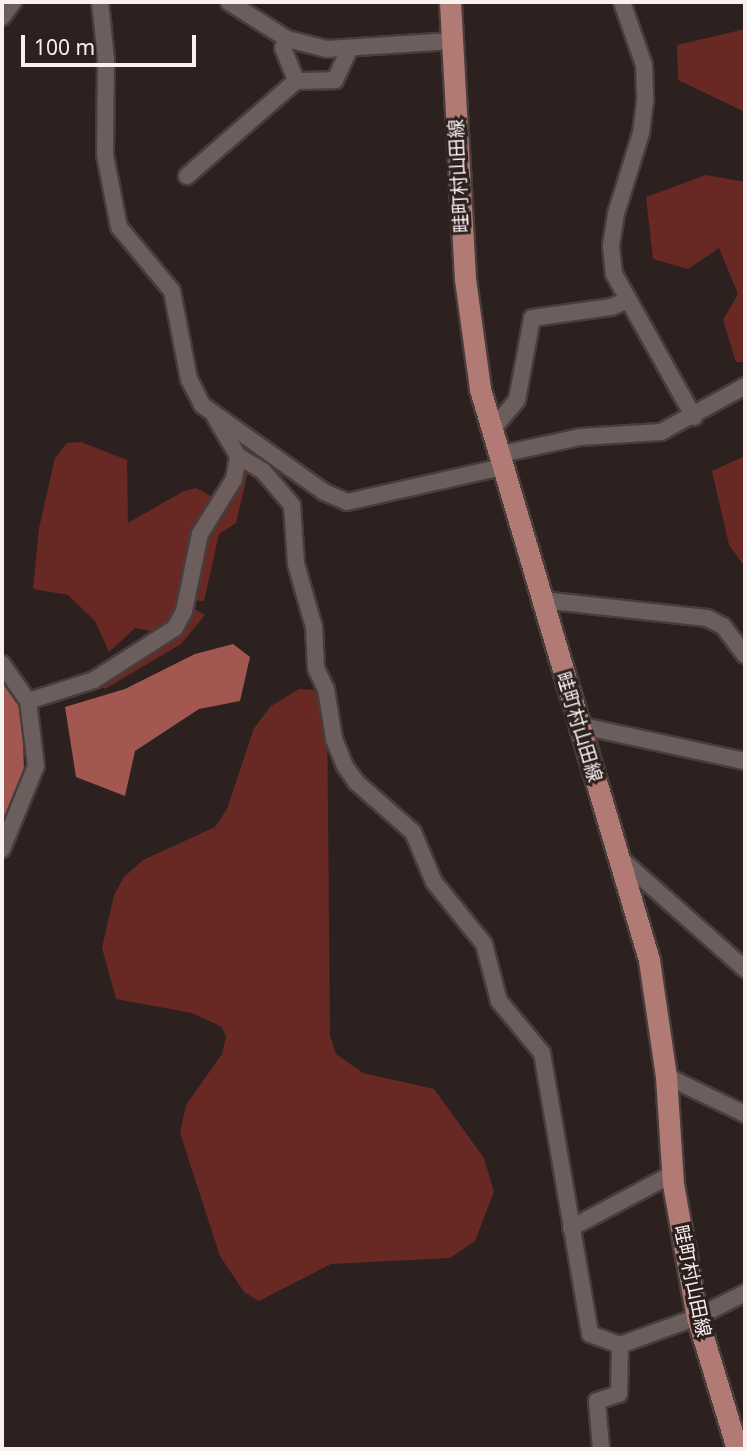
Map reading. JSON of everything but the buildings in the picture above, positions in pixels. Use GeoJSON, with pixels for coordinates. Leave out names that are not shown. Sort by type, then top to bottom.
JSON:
{"type":"FeatureCollection","features":[{"type":"Feature","properties":{"kind":"main road","name":"畦町村山田線"},"geometry":{"type":"LineString","coordinates":[[450,2],[465,279],[480,389],[649,960],[666,1076],[672,1174],[697,1317],[737,1449]]}},
{"type":"Feature","properties":{"kind":"street"},"geometry":{"type":"LineString","coordinates":[[2,17],[13,2]]}},
{"type":"Feature","properties":{"kind":"street"},"geometry":{"type":"LineString","coordinates":[[100,2],[107,80],[105,155],[119,227],[136,253],[172,291],[193,393],[215,417],[238,456],[262,471],[292,505],[296,564],[314,627],[316,668],[326,689],[334,739],[345,766],[356,782],[413,832],[434,882],[480,936],[499,1001],[542,1053],[590,1334],[620,1345],[697,1317],[745,1293]]}},
{"type":"Feature","properties":{"kind":"street"},"geometry":{"type":"LineString","coordinates":[[229,2],[287,39],[349,50],[452,41]]}},
{"type":"Feature","properties":{"kind":"street"},"geometry":{"type":"LineString","coordinates":[[622,2],[644,65],[645,101],[611,246],[614,274],[694,417]]}},
{"type":"Feature","properties":{"kind":"street"},"geometry":{"type":"LineString","coordinates":[[287,39],[283,48],[296,81]]}},
{"type":"Feature","properties":{"kind":"street"},"geometry":{"type":"LineString","coordinates":[[187,176],[296,81],[335,80],[349,50]]}},
{"type":"Feature","properties":{"kind":"street"},"geometry":{"type":"LineString","coordinates":[[491,431],[516,400],[532,318],[611,307],[628,300]]}},
{"type":"Feature","properties":{"kind":"street"},"geometry":{"type":"LineString","coordinates":[[215,417],[324,492],[347,502],[580,438],[661,432],[694,417],[745,386]]}},
{"type":"Feature","properties":{"kind":"street"},"geometry":{"type":"LineString","coordinates":[[28,701],[94,680],[175,628],[184,611],[200,534],[234,479],[238,456]]}},
{"type":"Feature","properties":{"kind":"street"},"geometry":{"type":"LineString","coordinates":[[542,600],[707,618],[723,626],[745,655]]}},
{"type":"Feature","properties":{"kind":"street"},"geometry":{"type":"LineString","coordinates":[[2,664],[28,701],[36,766],[2,849]]}},
{"type":"Feature","properties":{"kind":"street"},"geometry":{"type":"LineString","coordinates":[[578,725],[745,761]]}},
{"type":"Feature","properties":{"kind":"street"},"geometry":{"type":"LineString","coordinates":[[621,859],[745,969]]}},
{"type":"Feature","properties":{"kind":"street"},"geometry":{"type":"LineString","coordinates":[[666,1076],[745,1114]]}},
{"type":"Feature","properties":{"kind":"street"},"geometry":{"type":"LineString","coordinates":[[571,1228],[672,1174]]}},
{"type":"Feature","properties":{"kind":"street"},"geometry":{"type":"LineString","coordinates":[[601,1448],[597,1401],[619,1394],[620,1345]]}},
{"type":"Feature","properties":{"kind":"shaded area"},"geometry":{"type":"Polygon","coordinates":[[[745,29],[745,112],[678,80],[677,45],[745,29]]]}},
{"type":"Feature","properties":{"kind":"shaded area"},"geometry":{"type":"Polygon","coordinates":[[[706,175],[745,182],[745,362],[736,362],[723,320],[738,294],[719,248],[688,269],[653,259],[646,197],[706,175]]]}},
{"type":"Feature","properties":{"kind":"shaded area"},"geometry":{"type":"Polygon","coordinates":[[[81,442],[127,460],[128,523],[182,492],[196,488],[215,498],[248,472],[236,523],[219,534],[204,601],[179,600],[205,615],[181,644],[105,689],[92,680],[159,633],[135,628],[109,652],[95,621],[68,595],[33,589],[39,528],[55,458],[67,443],[81,442]]]}},
{"type":"Feature","properties":{"kind":"shaded area"},"geometry":{"type":"Polygon","coordinates":[[[745,456],[745,567],[729,545],[712,471],[745,456]]]}},
{"type":"Feature","properties":{"kind":"shaded area"},"geometry":{"type":"Polygon","coordinates":[[[233,644],[250,657],[240,701],[199,709],[135,751],[125,796],[76,777],[65,707],[125,689],[195,654],[233,644]]]}},
{"type":"Feature","properties":{"kind":"shaded area"},"geometry":{"type":"Polygon","coordinates":[[[2,673],[22,708],[24,771],[2,822],[2,673]]]}},
{"type":"Feature","properties":{"kind":"shaded area"},"geometry":{"type":"Polygon","coordinates":[[[299,689],[317,690],[327,699],[330,1036],[336,1054],[363,1073],[434,1089],[484,1158],[494,1192],[475,1241],[450,1258],[331,1264],[259,1301],[244,1292],[220,1256],[180,1133],[186,1105],[222,1054],[226,1037],[222,1027],[192,1013],[116,999],[102,948],[114,895],[124,877],[143,860],[215,827],[227,809],[254,728],[271,706],[299,689]]]}}]}
